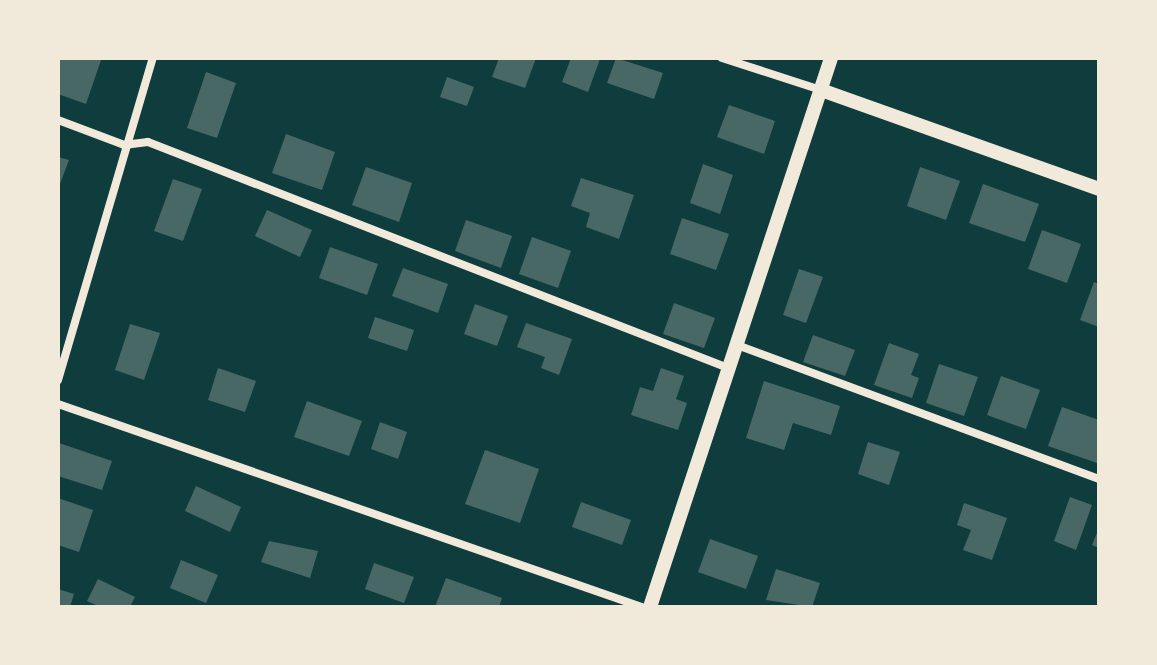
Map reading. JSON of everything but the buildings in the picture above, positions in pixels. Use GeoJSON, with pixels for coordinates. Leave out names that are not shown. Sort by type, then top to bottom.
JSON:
{"type":"FeatureCollection","features":[{"type":"Feature","properties":{"kind":"street"},"geometry":{"type":"LineString","coordinates":[[58,380],[124,145],[153,58]]}},
{"type":"Feature","properties":{"kind":"street"},"geometry":{"type":"LineString","coordinates":[[722,58],[1099,189]]}},
{"type":"Feature","properties":{"kind":"street"},"geometry":{"type":"LineString","coordinates":[[650,607],[831,58]]}},
{"type":"Feature","properties":{"kind":"street"},"geometry":{"type":"LineString","coordinates":[[58,120],[124,145],[148,142],[728,368]]}},
{"type":"Feature","properties":{"kind":"street"},"geometry":{"type":"LineString","coordinates":[[737,345],[1099,479]]}},
{"type":"Feature","properties":{"kind":"street"},"geometry":{"type":"LineString","coordinates":[[58,404],[642,607]]}}]}
